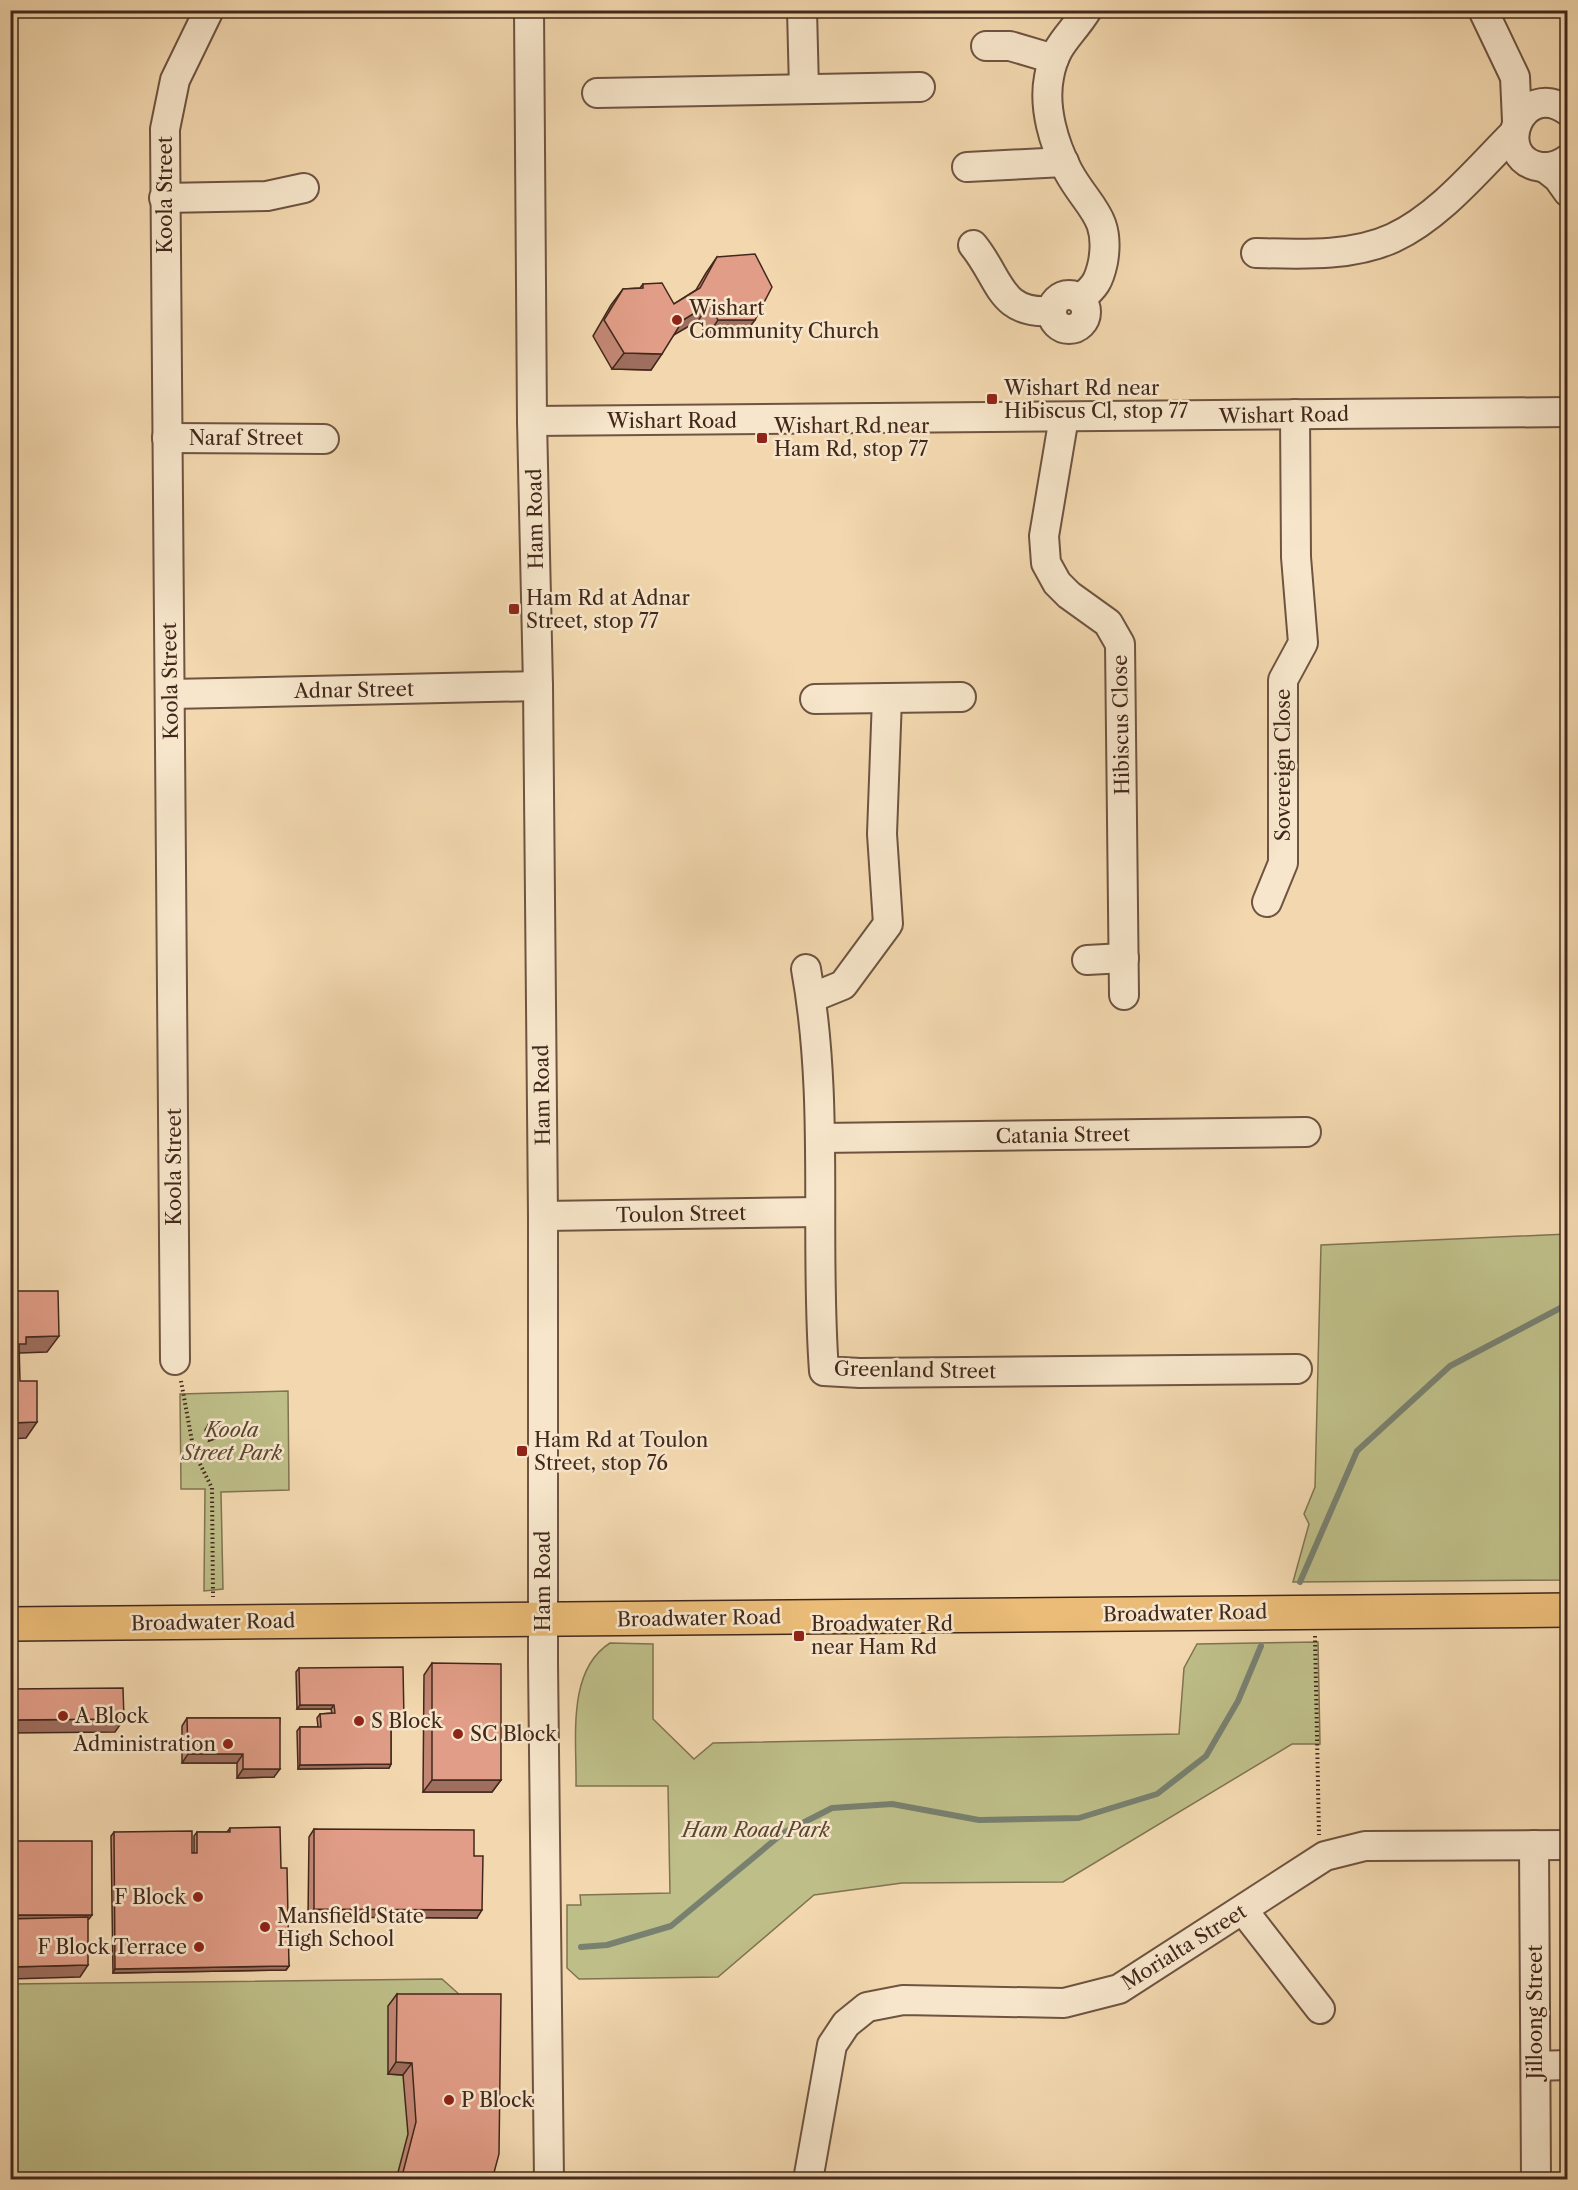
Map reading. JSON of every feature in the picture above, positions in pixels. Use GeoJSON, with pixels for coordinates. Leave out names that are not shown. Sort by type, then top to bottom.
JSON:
{"type":"FeatureCollection","features":[{"type":"Feature","properties":{"kind":"main road","name":"Broadwater Road"},"geometry":{"type":"LineString","coordinates":[[10,1624],[1568,1610]]}},
{"type":"Feature","properties":{"kind":"street","name":"Koola Street"},"geometry":{"type":"LineString","coordinates":[[175,1360],[165,129],[175,80],[209,10]]}},
{"type":"Feature","properties":{"kind":"street","name":"Ham Road"},"geometry":{"type":"LineString","coordinates":[[529,10],[543,1216],[542,1620],[549,2180]]}},
{"type":"Feature","properties":{"kind":"street"},"geometry":{"type":"LineString","coordinates":[[802,10],[804,89]]}},
{"type":"Feature","properties":{"kind":"street"},"geometry":{"type":"LineString","coordinates":[[973,245],[988,263],[1007,299],[1014,305],[1024,310],[1052,311],[1058,325],[1075,327],[1085,315],[1080,299],[1098,282],[1106,234],[1100,219],[1065,162],[1052,126],[1048,105],[1049,78],[1054,59],[1063,39],[1087,10]]}},
{"type":"Feature","properties":{"kind":"street"},"geometry":{"type":"LineString","coordinates":[[1483,10],[1515,77],[1515,127],[1519,153],[1546,162],[1568,192]]}},
{"type":"Feature","properties":{"kind":"street"},"geometry":{"type":"LineString","coordinates":[[986,46],[1010,46],[1054,59]]}},
{"type":"Feature","properties":{"kind":"street"},"geometry":{"type":"LineString","coordinates":[[1515,77],[1560,106]]}},
{"type":"Feature","properties":{"kind":"street"},"geometry":{"type":"LineString","coordinates":[[597,93],[920,87]]}},
{"type":"Feature","properties":{"kind":"street"},"geometry":{"type":"LineString","coordinates":[[1256,253],[1327,252],[1363,248],[1393,238],[1430,214],[1483,165],[1528,109],[1560,106]]}},
{"type":"Feature","properties":{"kind":"street"},"geometry":{"type":"LineString","coordinates":[[967,167],[1065,162]]}},
{"type":"Feature","properties":{"kind":"street"},"geometry":{"type":"LineString","coordinates":[[1483,165],[1546,162]]}},
{"type":"Feature","properties":{"kind":"street"},"geometry":{"type":"LineString","coordinates":[[164,198],[267,196],[304,188]]}},
{"type":"Feature","properties":{"kind":"street","name":"Wishart Road"},"geometry":{"type":"LineString","coordinates":[[532,421],[1568,412]]}},
{"type":"Feature","properties":{"kind":"street","name":"Sovereign Close"},"geometry":{"type":"LineString","coordinates":[[1268,902],[1283,863],[1283,680],[1303,643],[1296,557],[1295,414]]}},
{"type":"Feature","properties":{"kind":"street","name":"Hibiscus Close"},"geometry":{"type":"LineString","coordinates":[[1064,417],[1043,550],[1046,563],[1057,583],[1108,623],[1120,644],[1124,995]]}},
{"type":"Feature","properties":{"kind":"street","name":"Naraf Street"},"geometry":{"type":"LineString","coordinates":[[167,438],[324,439]]}},
{"type":"Feature","properties":{"kind":"street","name":"Adnar Street"},"geometry":{"type":"LineString","coordinates":[[170,694],[538,686]]}},
{"type":"Feature","properties":{"kind":"street"},"geometry":{"type":"LineString","coordinates":[[815,699],[961,697]]}},
{"type":"Feature","properties":{"kind":"street"},"geometry":{"type":"LineString","coordinates":[[811,998],[843,985],[888,924],[882,834],[887,698]]}},
{"type":"Feature","properties":{"kind":"street"},"geometry":{"type":"LineString","coordinates":[[1087,960],[1124,958]]}},
{"type":"Feature","properties":{"kind":"street","name":"Greenland Street"},"geometry":{"type":"LineString","coordinates":[[806,969],[811,998],[820,1138],[818,1212],[825,1371],[860,1373],[1297,1369]]}},
{"type":"Feature","properties":{"kind":"street","name":"Catania Street"},"geometry":{"type":"LineString","coordinates":[[820,1138],[1306,1132]]}},
{"type":"Feature","properties":{"kind":"street","name":"Toulon Street"},"geometry":{"type":"LineString","coordinates":[[543,1216],[818,1212]]}},
{"type":"Feature","properties":{"kind":"street","name":"Jilloong Street"},"geometry":{"type":"LineString","coordinates":[[1534,1845],[1536,2180]]}},
{"type":"Feature","properties":{"kind":"street","name":"Morialta Street"},"geometry":{"type":"LineString","coordinates":[[808,2180],[832,2045],[846,2024],[867,2007],[903,2000],[1064,2003],[1119,1989],[1325,1856],[1365,1846],[1568,1845]]}},
{"type":"Feature","properties":{"kind":"street"},"geometry":{"type":"LineString","coordinates":[[1243,1910],[1320,2009]]}},
{"type":"Feature","properties":{"kind":"street"},"geometry":{"type":"LineString","coordinates":[[1536,2066],[1568,2065]]}},
{"type":"Feature","properties":{"kind":"path"},"geometry":{"type":"LineString","coordinates":[[175,1360],[194,1452],[212,1488],[213,1597]]}},
{"type":"Feature","properties":{"kind":"path"},"geometry":{"type":"LineString","coordinates":[[1315,1636],[1318,1828],[1325,1856]]}},
{"type":"Feature","properties":{"kind":"green space"},"geometry":{"type":"Polygon","coordinates":[[[1567,1234],[1567,1580],[1293,1582],[1309,1524],[1304,1514],[1315,1487],[1321,1245],[1567,1234]]]}},
{"type":"Feature","properties":{"kind":"green space","name":"Koola Street Park"},"geometry":{"type":"Polygon","coordinates":[[[288,1391],[289,1490],[221,1492],[223,1589],[204,1591],[205,1489],[181,1489],[180,1394],[288,1391]]]}},
{"type":"Feature","properties":{"kind":"green space","name":"Ham Road Park"},"geometry":{"type":"Polygon","coordinates":[[[1318,1642],[1320,1744],[1292,1744],[1063,1882],[902,1883],[814,1895],[718,1977],[579,1979],[567,1968],[567,1905],[581,1905],[580,1895],[670,1893],[668,1786],[576,1786],[576,1728],[580,1688],[586,1671],[596,1655],[610,1643],[653,1644],[653,1719],[694,1759],[713,1743],[1179,1734],[1184,1668],[1197,1644],[1318,1642]]]}},
{"type":"Feature","properties":{"kind":"green space"},"geometry":{"type":"Polygon","coordinates":[[[442,1979],[460,1995],[463,2179],[11,2179],[10,1984],[442,1979]]]}},
{"type":"Feature","properties":{"kind":"building","name":"Wishart Community Church"},"geometry":{"type":"Polygon","coordinates":[[[755,254],[772,287],[755,320],[718,320],[709,304],[683,320],[662,354],[624,353],[604,320],[623,289],[643,288],[643,284],[662,283],[674,304],[700,288],[717,257],[755,254]]]}},
{"type":"Feature","properties":{"kind":"building"},"geometry":{"type":"Polygon","coordinates":[[[10,1291],[58,1291],[59,1336],[26,1337],[26,1344],[19,1344],[20,1381],[37,1381],[37,1422],[10,1423],[10,1291]]]}},
{"type":"Feature","properties":{"kind":"building"},"geometry":{"type":"Polygon","coordinates":[[[218,1422],[222,1433],[212,1437],[208,1425],[218,1422]]]}},
{"type":"Feature","properties":{"kind":"building","name":"SC Block"},"geometry":{"type":"Polygon","coordinates":[[[432,1663],[501,1664],[501,1780],[432,1780],[432,1663]]]}},
{"type":"Feature","properties":{"kind":"building","name":"S Block"},"geometry":{"type":"Polygon","coordinates":[[[403,1667],[404,1720],[391,1720],[391,1764],[300,1765],[300,1727],[321,1727],[320,1714],[335,1713],[334,1705],[300,1705],[299,1668],[403,1667]]]}},
{"type":"Feature","properties":{"kind":"building"},"geometry":{"type":"Polygon","coordinates":[[[123,1688],[124,1719],[10,1720],[10,1689],[123,1688]]]}},
{"type":"Feature","properties":{"kind":"building","name":"Administration"},"geometry":{"type":"Polygon","coordinates":[[[187,1718],[280,1718],[280,1769],[243,1769],[243,1754],[188,1754],[187,1718]]]}},
{"type":"Feature","properties":{"kind":"building","name":"F Block"},"geometry":{"type":"Polygon","coordinates":[[[280,1827],[281,1868],[287,1868],[289,1966],[115,1969],[114,1832],[192,1831],[192,1853],[197,1853],[197,1832],[230,1832],[230,1828],[280,1827]]]}},
{"type":"Feature","properties":{"kind":"building"},"geometry":{"type":"Polygon","coordinates":[[[314,1829],[474,1830],[474,1856],[483,1856],[482,1910],[314,1909],[314,1829]]]}},
{"type":"Feature","properties":{"kind":"building"},"geometry":{"type":"Polygon","coordinates":[[[10,1841],[92,1841],[92,1915],[10,1915],[10,1841]]]}},
{"type":"Feature","properties":{"kind":"building"},"geometry":{"type":"Polygon","coordinates":[[[88,1917],[88,1965],[10,1967],[10,1919],[88,1917]]]}},
{"type":"Feature","properties":{"kind":"building","name":"P Block"},"geometry":{"type":"Polygon","coordinates":[[[397,1994],[501,1994],[499,2154],[492,2180],[401,2180],[416,2122],[412,2063],[396,2062],[397,1994]]]}},
{"type":"Feature","properties":{"kind":"waterway"},"geometry":{"type":"LineString","coordinates":[[1300,1582],[1357,1451],[1450,1366],[1568,1304]]}},
{"type":"Feature","properties":{"kind":"waterway"},"geometry":{"type":"LineString","coordinates":[[581,1947],[607,1945],[671,1926],[783,1833],[832,1808],[892,1804],[979,1820],[1079,1818],[1157,1794],[1206,1756],[1238,1701],[1261,1646]]}},
{"type":"Feature","properties":{"kind":"place","name":"Wishart Community Church"},"geometry":{"type":"Point","coordinates":[677,320]}},
{"type":"Feature","properties":{"kind":"place","name":"Wishart Rd near Hibiscus Cl, stop 77"},"geometry":{"type":"Point","coordinates":[992,399]}},
{"type":"Feature","properties":{"kind":"place","name":"Wishart Rd near Ham Rd, stop 77"},"geometry":{"type":"Point","coordinates":[762,438]}},
{"type":"Feature","properties":{"kind":"place","name":"Ham Rd at Adnar Street, stop 77"},"geometry":{"type":"Point","coordinates":[514,609]}},
{"type":"Feature","properties":{"kind":"place","name":"Ham Rd at Toulon Street, stop 76"},"geometry":{"type":"Point","coordinates":[522,1451]}},
{"type":"Feature","properties":{"kind":"place","name":"Broadwater Rd near Ham Rd"},"geometry":{"type":"Point","coordinates":[799,1636]}},
{"type":"Feature","properties":{"kind":"place","name":"A Block"},"geometry":{"type":"Point","coordinates":[63,1716]}},
{"type":"Feature","properties":{"kind":"place","name":"S Block"},"geometry":{"type":"Point","coordinates":[359,1721]}},
{"type":"Feature","properties":{"kind":"place","name":"SC Block"},"geometry":{"type":"Point","coordinates":[458,1734]}},
{"type":"Feature","properties":{"kind":"place","name":"Administration"},"geometry":{"type":"Point","coordinates":[228,1744]}},
{"type":"Feature","properties":{"kind":"place","name":"F Block"},"geometry":{"type":"Point","coordinates":[198,1897]}},
{"type":"Feature","properties":{"kind":"place","name":"Mansfield State High School"},"geometry":{"type":"Point","coordinates":[265,1927]}},
{"type":"Feature","properties":{"kind":"place","name":"F Block Terrace"},"geometry":{"type":"Point","coordinates":[199,1947]}},
{"type":"Feature","properties":{"kind":"place","name":"P Block"},"geometry":{"type":"Point","coordinates":[449,2100]}}]}
